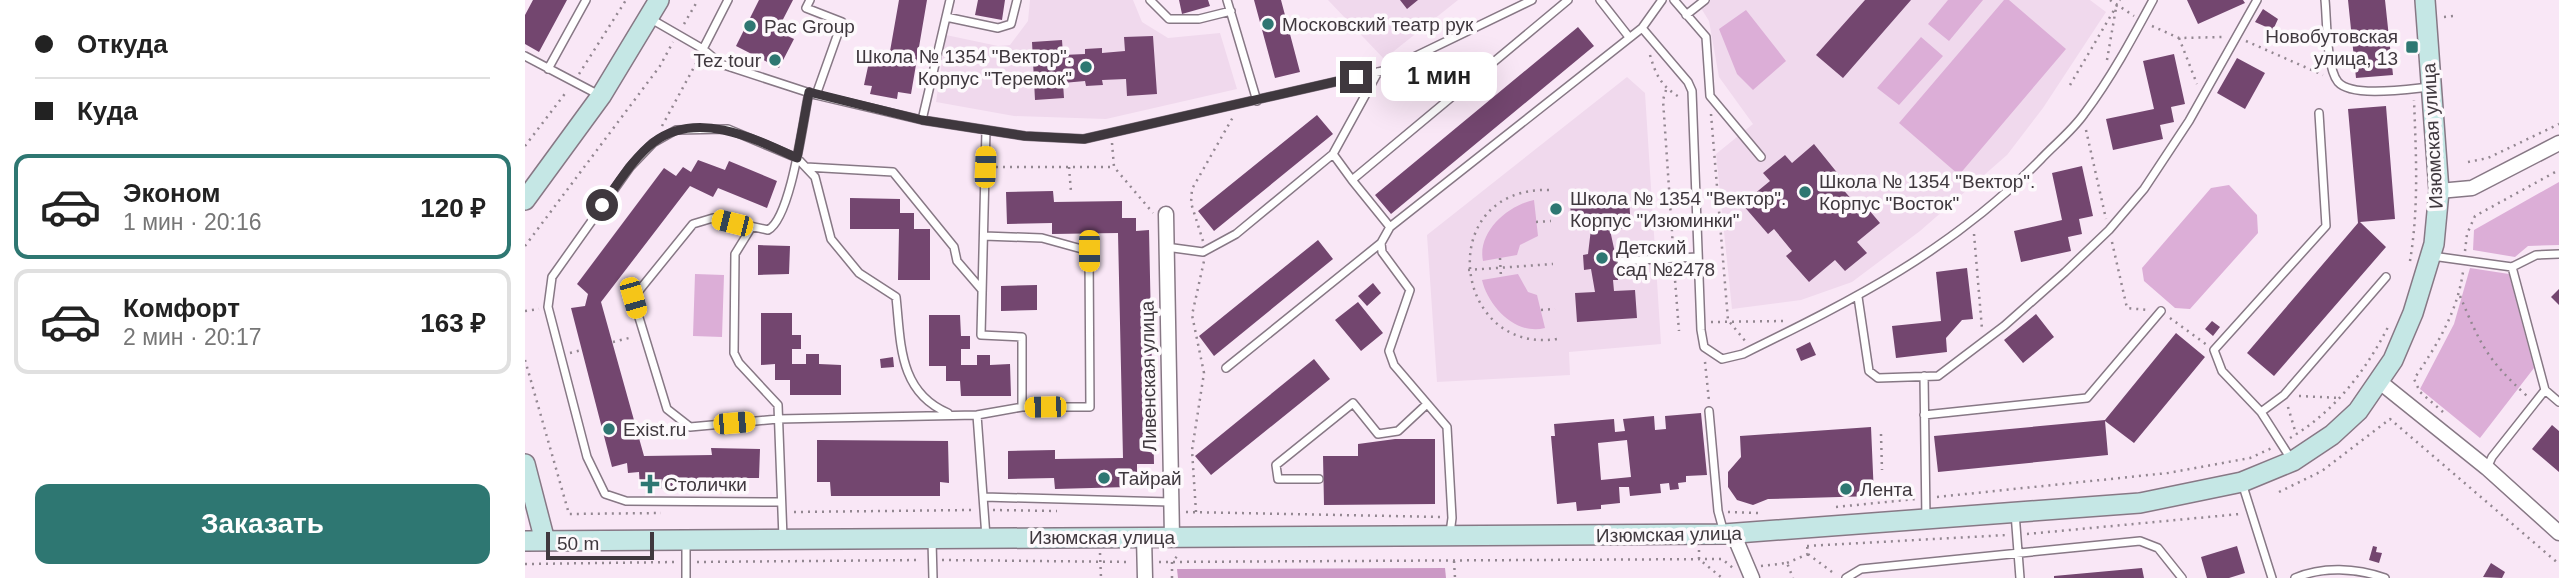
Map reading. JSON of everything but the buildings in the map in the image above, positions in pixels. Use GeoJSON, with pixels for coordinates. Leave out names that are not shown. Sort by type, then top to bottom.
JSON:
{"type":"FeatureCollection","features":[{"type":"Feature","properties":{"kind":"street"},"geometry":{"type":"LineString","coordinates":[[525,200],[601,96],[659,0]]}},
{"type":"Feature","properties":{"kind":"street","name":"Изюмская улица"},"geometry":{"type":"LineString","coordinates":[[535,541],[686,538],[1728,534],[2140,503],[2242,482],[2293,461],[2340,428],[2380,383],[2413,313],[2431,256],[2438,191],[2422,88],[2425,0]]}},
{"type":"Feature","properties":{"kind":"street"},"geometry":{"type":"LineString","coordinates":[[2438,191],[2472,188],[2559,143]]}},
{"type":"Feature","properties":{"kind":"street","name":"Ливенская улица"},"geometry":{"type":"LineString","coordinates":[[1166,222],[1172,537]]}},
{"type":"Feature","properties":{"kind":"street"},"geometry":{"type":"LineString","coordinates":[[2380,383],[2487,468],[2559,533]]}},
{"type":"Feature","properties":{"kind":"street"},"geometry":{"type":"LineString","coordinates":[[525,464],[535,541]]}},
{"type":"Feature","properties":{"kind":"street"},"geometry":{"type":"LineString","coordinates":[[1728,534],[1749,573]]}},
{"type":"Feature","properties":{"kind":"street"},"geometry":{"type":"LineString","coordinates":[[1144,537],[1145,578]]}},
{"type":"Feature","properties":{"kind":"lane"},"geometry":{"type":"LineString","coordinates":[[548,68],[586,0]]}},
{"type":"Feature","properties":{"kind":"lane"},"geometry":{"type":"LineString","coordinates":[[703,49],[728,0]]}},
{"type":"Feature","properties":{"kind":"lane"},"geometry":{"type":"LineString","coordinates":[[810,0],[806,8],[842,22],[812,94],[780,221],[768,230],[703,219],[684,231],[633,298],[667,409],[690,427],[778,419],[977,415],[1022,408],[1090,407],[1089,251],[1042,238],[984,236]]}},
{"type":"Feature","properties":{"kind":"lane"},"geometry":{"type":"LineString","coordinates":[[922,120],[950,0]]}},
{"type":"Feature","properties":{"kind":"lane"},"geometry":{"type":"LineString","coordinates":[[946,17],[998,28],[1011,24],[1017,0]]}},
{"type":"Feature","properties":{"kind":"lane"},"geometry":{"type":"LineString","coordinates":[[1150,0],[1169,19],[1199,19],[1231,11]]}},
{"type":"Feature","properties":{"kind":"lane"},"geometry":{"type":"LineString","coordinates":[[1227,0],[1257,101]]}},
{"type":"Feature","properties":{"kind":"lane"},"geometry":{"type":"LineString","coordinates":[[650,18],[703,49],[721,64],[812,94],[922,120],[986,130],[1084,139],[1378,72],[1532,0]]}},
{"type":"Feature","properties":{"kind":"lane"},"geometry":{"type":"LineString","coordinates":[[1352,180],[1568,0]]}},
{"type":"Feature","properties":{"kind":"lane"},"geometry":{"type":"LineString","coordinates":[[1599,0],[1629,37]]}},
{"type":"Feature","properties":{"kind":"lane"},"geometry":{"type":"LineString","coordinates":[[1226,368],[1381,243],[1390,227],[1642,28],[1662,0]]}},
{"type":"Feature","properties":{"kind":"lane"},"geometry":{"type":"LineString","coordinates":[[1674,0],[1706,37],[1710,96],[1761,157]]}},
{"type":"Feature","properties":{"kind":"lane"},"geometry":{"type":"LineString","coordinates":[[1686,15],[1705,0]]}},
{"type":"Feature","properties":{"kind":"lane"},"geometry":{"type":"LineString","coordinates":[[1642,28],[1688,82],[1692,91],[1701,323],[1704,347],[1722,359],[1752,349],[1858,297],[1907,269],[1972,222],[2083,116],[2153,0]]}},
{"type":"Feature","properties":{"kind":"lane"},"geometry":{"type":"LineString","coordinates":[[1858,297],[1869,371],[1878,378],[1938,376],[1983,342],[2065,272],[2109,230],[2144,189],[2202,98],[2257,0]]}},
{"type":"Feature","properties":{"kind":"lane"},"geometry":{"type":"LineString","coordinates":[[2325,0],[2331,64],[2338,82],[2354,91],[2422,88]]}},
{"type":"Feature","properties":{"kind":"lane"},"geometry":{"type":"LineString","coordinates":[[525,56],[601,96]]}},
{"type":"Feature","properties":{"kind":"lane"},"geometry":{"type":"LineString","coordinates":[[1165,247],[1206,250],[1236,234],[1333,154],[1378,72]]}},
{"type":"Feature","properties":{"kind":"lane"},"geometry":{"type":"LineString","coordinates":[[2293,461],[2261,412],[2221,371],[2214,350],[2326,226],[2319,113]]}},
{"type":"Feature","properties":{"kind":"lane"},"geometry":{"type":"LineString","coordinates":[[781,502],[626,501],[605,494],[587,457],[548,307],[552,277],[630,167],[653,143],[676,130],[728,129],[797,158],[806,167],[815,177],[831,239],[859,273],[896,297],[904,370],[932,406],[950,414]]}},
{"type":"Feature","properties":{"kind":"lane"},"geometry":{"type":"LineString","coordinates":[[986,130],[981,335],[1022,337],[1022,408]]}},
{"type":"Feature","properties":{"kind":"lane"},"geometry":{"type":"LineString","coordinates":[[1333,154],[1390,227]]}},
{"type":"Feature","properties":{"kind":"lane"},"geometry":{"type":"LineString","coordinates":[[806,167],[893,172],[954,247],[957,261],[982,289]]}},
{"type":"Feature","properties":{"kind":"lane"},"geometry":{"type":"LineString","coordinates":[[751,228],[736,254],[734,353],[739,363],[778,405],[782,538]]}},
{"type":"Feature","properties":{"kind":"lane"},"geometry":{"type":"LineString","coordinates":[[1381,243],[1382,252],[1410,290],[1389,351],[1394,365],[1447,427],[1452,517],[1449,537]]}},
{"type":"Feature","properties":{"kind":"lane"},"geometry":{"type":"LineString","coordinates":[[2431,256],[2512,267],[2536,255],[2559,254]]}},
{"type":"Feature","properties":{"kind":"lane"},"geometry":{"type":"LineString","coordinates":[[1621,261],[1697,257]]}},
{"type":"Feature","properties":{"kind":"lane"},"geometry":{"type":"LineString","coordinates":[[2512,267],[2545,390],[2559,402]]}},
{"type":"Feature","properties":{"kind":"lane"},"geometry":{"type":"LineString","coordinates":[[2261,412],[2284,395],[2386,278]]}},
{"type":"Feature","properties":{"kind":"lane"},"geometry":{"type":"LineString","coordinates":[[1924,415],[2087,398],[2161,311]]}},
{"type":"Feature","properties":{"kind":"lane"},"geometry":{"type":"LineString","coordinates":[[1924,376],[1926,519]]}},
{"type":"Feature","properties":{"kind":"lane"},"geometry":{"type":"LineString","coordinates":[[2487,468],[2492,457],[2545,390]]}},
{"type":"Feature","properties":{"kind":"lane"},"geometry":{"type":"LineString","coordinates":[[1319,479],[1278,479],[1276,465],[1353,403],[1378,434],[1398,431],[1427,404]]}},
{"type":"Feature","properties":{"kind":"lane"},"geometry":{"type":"LineString","coordinates":[[1710,411],[1718,511],[1728,534]]}},
{"type":"Feature","properties":{"kind":"lane"},"geometry":{"type":"LineString","coordinates":[[977,415],[986,537]]}},
{"type":"Feature","properties":{"kind":"lane"},"geometry":{"type":"LineString","coordinates":[[2242,482],[2272,578]]}},
{"type":"Feature","properties":{"kind":"lane"},"geometry":{"type":"LineString","coordinates":[[984,497],[1170,502]]}},
{"type":"Feature","properties":{"kind":"lane"},"geometry":{"type":"LineString","coordinates":[[2015,513],[2020,578]]}},
{"type":"Feature","properties":{"kind":"lane"},"geometry":{"type":"LineString","coordinates":[[932,537],[933,578]]}},
{"type":"Feature","properties":{"kind":"lane"},"geometry":{"type":"LineString","coordinates":[[686,538],[686,578]]}},
{"type":"Feature","properties":{"kind":"lane"},"geometry":{"type":"LineString","coordinates":[[1846,578],[1861,569],[2140,541],[2158,548],[2182,578]]}},
{"type":"Feature","properties":{"kind":"lane"},"geometry":{"type":"LineString","coordinates":[[2295,578],[2315,569],[2367,572],[2385,578]]}},
{"type":"Feature","properties":{"kind":"path"},"geometry":{"type":"LineString","coordinates":[[525,246],[660,66],[698,0]]}},
{"type":"Feature","properties":{"kind":"path"},"geometry":{"type":"LineString","coordinates":[[2111,0],[2141,21]]}},
{"type":"Feature","properties":{"kind":"path"},"geometry":{"type":"LineString","coordinates":[[2070,85],[2120,0]]}},
{"type":"Feature","properties":{"kind":"path"},"geometry":{"type":"LineString","coordinates":[[2101,89],[2117,5]]}},
{"type":"Feature","properties":{"kind":"path"},"geometry":{"type":"LineString","coordinates":[[2179,38],[2202,98]]}},
{"type":"Feature","properties":{"kind":"path"},"geometry":{"type":"LineString","coordinates":[[1647,45],[1658,79],[1666,90],[1687,102]]}},
{"type":"Feature","properties":{"kind":"path"},"geometry":{"type":"LineString","coordinates":[[653,143],[703,49]]}},
{"type":"Feature","properties":{"kind":"path"},"geometry":{"type":"LineString","coordinates":[[2406,273],[2415,229],[2422,88]]}},
{"type":"Feature","properties":{"kind":"path"},"geometry":{"type":"LineString","coordinates":[[1666,90],[1663,100],[1679,331]]}},
{"type":"Feature","properties":{"kind":"path"},"geometry":{"type":"LineString","coordinates":[[1710,96],[1728,320],[1752,349]]}},
{"type":"Feature","properties":{"kind":"path"},"geometry":{"type":"LineString","coordinates":[[1196,512],[1192,450],[1204,373],[1192,315],[1206,250],[1191,203],[1192,189],[1240,105]]}},
{"type":"Feature","properties":{"kind":"path"},"geometry":{"type":"LineString","coordinates":[[2083,116],[2127,308],[2161,311],[2214,350]]}},
{"type":"Feature","properties":{"kind":"path"},"geometry":{"type":"LineString","coordinates":[[2468,162],[2488,158],[2559,124]]}},
{"type":"Feature","properties":{"kind":"path"},"geometry":{"type":"LineString","coordinates":[[1111,133],[1114,167],[1166,222]]}},
{"type":"Feature","properties":{"kind":"path"},"geometry":{"type":"LineString","coordinates":[[985,167],[1114,167]]}},
{"type":"Feature","properties":{"kind":"path"},"geometry":{"type":"LineString","coordinates":[[1069,167],[1071,192]]}},
{"type":"Feature","properties":{"kind":"path"},"geometry":{"type":"LineString","coordinates":[[2414,379],[2443,336],[2460,294],[2467,234],[2475,216],[2559,170]]}},
{"type":"Feature","properties":{"kind":"path"},"geometry":{"type":"LineString","coordinates":[[1549,190],[1518,193],[1489,213],[1474,233],[1468,270],[1481,304],[1500,325],[1525,339],[1557,339]]}},
{"type":"Feature","properties":{"kind":"path"},"geometry":{"type":"LineString","coordinates":[[1536,222],[1551,221]]}},
{"type":"Feature","properties":{"kind":"path"},"geometry":{"type":"LineString","coordinates":[[1972,222],[1983,342]]}},
{"type":"Feature","properties":{"kind":"path"},"geometry":{"type":"LineString","coordinates":[[1500,258],[1501,277]]}},
{"type":"Feature","properties":{"kind":"path"},"geometry":{"type":"LineString","coordinates":[[1468,270],[1553,264]]}},
{"type":"Feature","properties":{"kind":"path"},"geometry":{"type":"LineString","coordinates":[[2460,294],[2483,350],[2495,367],[2535,403]]}},
{"type":"Feature","properties":{"kind":"path"},"geometry":{"type":"LineString","coordinates":[[1541,310],[1555,309]]}},
{"type":"Feature","properties":{"kind":"path"},"geometry":{"type":"LineString","coordinates":[[1701,323],[1728,320],[1811,321]]}},
{"type":"Feature","properties":{"kind":"path"},"geometry":{"type":"LineString","coordinates":[[1832,508],[2168,474],[2250,458],[2312,425],[2341,398],[2376,349],[2391,320]]}},
{"type":"Feature","properties":{"kind":"path"},"geometry":{"type":"LineString","coordinates":[[613,342],[644,335]]}},
{"type":"Feature","properties":{"kind":"path"},"geometry":{"type":"LineString","coordinates":[[1704,347],[1710,411]]}},
{"type":"Feature","properties":{"kind":"path"},"geometry":{"type":"LineString","coordinates":[[2296,435],[2284,395],[2341,398]]}},
{"type":"Feature","properties":{"kind":"path"},"geometry":{"type":"LineString","coordinates":[[2279,492],[2322,471],[2391,419],[2559,564]]}},
{"type":"Feature","properties":{"kind":"path"},"geometry":{"type":"LineString","coordinates":[[1881,434],[1882,470]]}},
{"type":"Feature","properties":{"kind":"path"},"geometry":{"type":"LineString","coordinates":[[1718,511],[1761,514]]}},
{"type":"Feature","properties":{"kind":"path"},"geometry":{"type":"LineString","coordinates":[[1808,546],[2017,535],[2175,522],[2251,512]]}},
{"type":"Feature","properties":{"kind":"path"},"geometry":{"type":"LineString","coordinates":[[1808,554],[1841,578]]}},
{"type":"Feature","properties":{"kind":"path"},"geometry":{"type":"LineString","coordinates":[[525,564],[932,560],[1145,562],[1721,559],[1732,568],[1749,573],[1787,563],[1793,578]]}},
{"type":"Feature","properties":{"kind":"path"},"geometry":{"type":"LineString","coordinates":[[1454,561],[1455,578]]}},
{"type":"Feature","properties":{"kind":"shaded area","name":"Школа № 1354 \"Вектор\". Корпус \"Теремок\""},"geometry":{"type":"Polygon","coordinates":[[[1030,0],[1133,0],[1142,22],[1168,38],[1220,33],[1237,89],[1106,119],[1014,116],[936,102],[946,35],[998,46],[1010,45],[1028,21],[1030,0]]]}},
{"type":"Feature","properties":{"kind":"shaded area"},"geometry":{"type":"Polygon","coordinates":[[[1328,0],[1458,0],[1384,59],[1328,0]]]}},
{"type":"Feature","properties":{"kind":"shaded area"},"geometry":{"type":"Polygon","coordinates":[[[1696,0],[2090,0],[2106,12],[2043,108],[2007,155],[1920,231],[1852,282],[1801,300],[1732,309],[1716,154],[1753,124],[1719,77],[1709,21],[1696,0]]]}},
{"type":"Feature","properties":{"kind":"shaded area"},"geometry":{"type":"Polygon","coordinates":[[[1948,0],[1983,0],[1949,41],[1928,24],[1948,0]]]}},
{"type":"Feature","properties":{"kind":"shaded area"},"geometry":{"type":"Polygon","coordinates":[[[2004,0],[2009,0],[2066,49],[1959,175],[1899,123],[2004,0]]]}},
{"type":"Feature","properties":{"kind":"shaded area"},"geometry":{"type":"Polygon","coordinates":[[[1746,10],[1786,61],[1753,90],[1737,74],[1719,29],[1746,10]]]}},
{"type":"Feature","properties":{"kind":"shaded area"},"geometry":{"type":"Polygon","coordinates":[[[1921,37],[1943,56],[1899,105],[1877,88],[1921,37]]]}},
{"type":"Feature","properties":{"kind":"shaded area","name":"Школа № 1354 \"Вектор\". Корпус \"Изюминки\""},"geometry":{"type":"Polygon","coordinates":[[[1627,77],[1645,93],[1661,344],[1569,352],[1570,375],[1437,382],[1427,235],[1627,77]]]}},
{"type":"Feature","properties":{"kind":"shaded area"},"geometry":{"type":"Polygon","coordinates":[[[2559,182],[2559,245],[2528,246],[2515,257],[2473,250],[2474,230],[2559,182]]]}},
{"type":"Feature","properties":{"kind":"shaded area"},"geometry":{"type":"Polygon","coordinates":[[[2229,185],[2257,215],[2258,233],[2190,309],[2175,308],[2144,281],[2142,268],[2211,188],[2229,185]]]}},
{"type":"Feature","properties":{"kind":"shaded area"},"geometry":{"type":"Polygon","coordinates":[[[1534,200],[1538,236],[1520,245],[1517,255],[1483,261],[1482,250],[1490,230],[1505,214],[1534,200]]]}},
{"type":"Feature","properties":{"kind":"shaded area"},"geometry":{"type":"Polygon","coordinates":[[[2470,268],[2509,274],[2534,368],[2480,438],[2420,389],[2454,324],[2470,268]]]}},
{"type":"Feature","properties":{"kind":"shaded area"},"geometry":{"type":"Polygon","coordinates":[[[695,274],[724,275],[722,337],[693,336],[695,274]]]}},
{"type":"Feature","properties":{"kind":"shaded area"},"geometry":{"type":"Polygon","coordinates":[[[1518,274],[1528,292],[1537,295],[1545,328],[1524,328],[1514,323],[1497,309],[1485,290],[1482,280],[1518,274]]]}},
{"type":"Feature","properties":{"kind":"shaded area"},"geometry":{"type":"Polygon","coordinates":[[[1445,568],[1446,578],[1178,578],[1177,569],[1445,568]]]}},
{"type":"Feature","properties":{"kind":"place","name":"Московский театр рук"},"geometry":{"type":"Point","coordinates":[1268,24]}},
{"type":"Feature","properties":{"kind":"place","name":"Pac Group"},"geometry":{"type":"Point","coordinates":[750,26]}},
{"type":"Feature","properties":{"kind":"place","name":"Новобутовская улица, 13"},"geometry":{"type":"Point","coordinates":[2412,47]}},
{"type":"Feature","properties":{"kind":"place","name":"Tez tour"},"geometry":{"type":"Point","coordinates":[775,60]}},
{"type":"Feature","properties":{"kind":"place","name":"Школа № 1354 \"Вектор\". Корпус \"Теремок\""},"geometry":{"type":"Point","coordinates":[1086,67]}},
{"type":"Feature","properties":{"kind":"place","name":"Школа № 1354 \"Вектор\". Корпус \"Восток\""},"geometry":{"type":"Point","coordinates":[1805,192]}},
{"type":"Feature","properties":{"kind":"place","name":"Школа № 1354 \"Вектор\". Корпус \"Изюминки\""},"geometry":{"type":"Point","coordinates":[1556,209]}},
{"type":"Feature","properties":{"kind":"place","name":"Детский сад №2478"},"geometry":{"type":"Point","coordinates":[1602,258]}},
{"type":"Feature","properties":{"kind":"place","name":"Exist.ru"},"geometry":{"type":"Point","coordinates":[609,429]}},
{"type":"Feature","properties":{"kind":"place","name":"Тайрай"},"geometry":{"type":"Point","coordinates":[1104,478]}},
{"type":"Feature","properties":{"kind":"place","name":"Столички"},"geometry":{"type":"Point","coordinates":[650,484]}},
{"type":"Feature","properties":{"kind":"place","name":"Лента"},"geometry":{"type":"Point","coordinates":[1846,489]}},
{"type":"Feature","properties":{"kind":"route"},"geometry":{"type":"LineString","coordinates":[[602,205],[630,167],[653,143],[676,130],[728,129],[797,158],[809,92],[922,120],[1025,136],[1084,139],[1356,77]]}}]}
